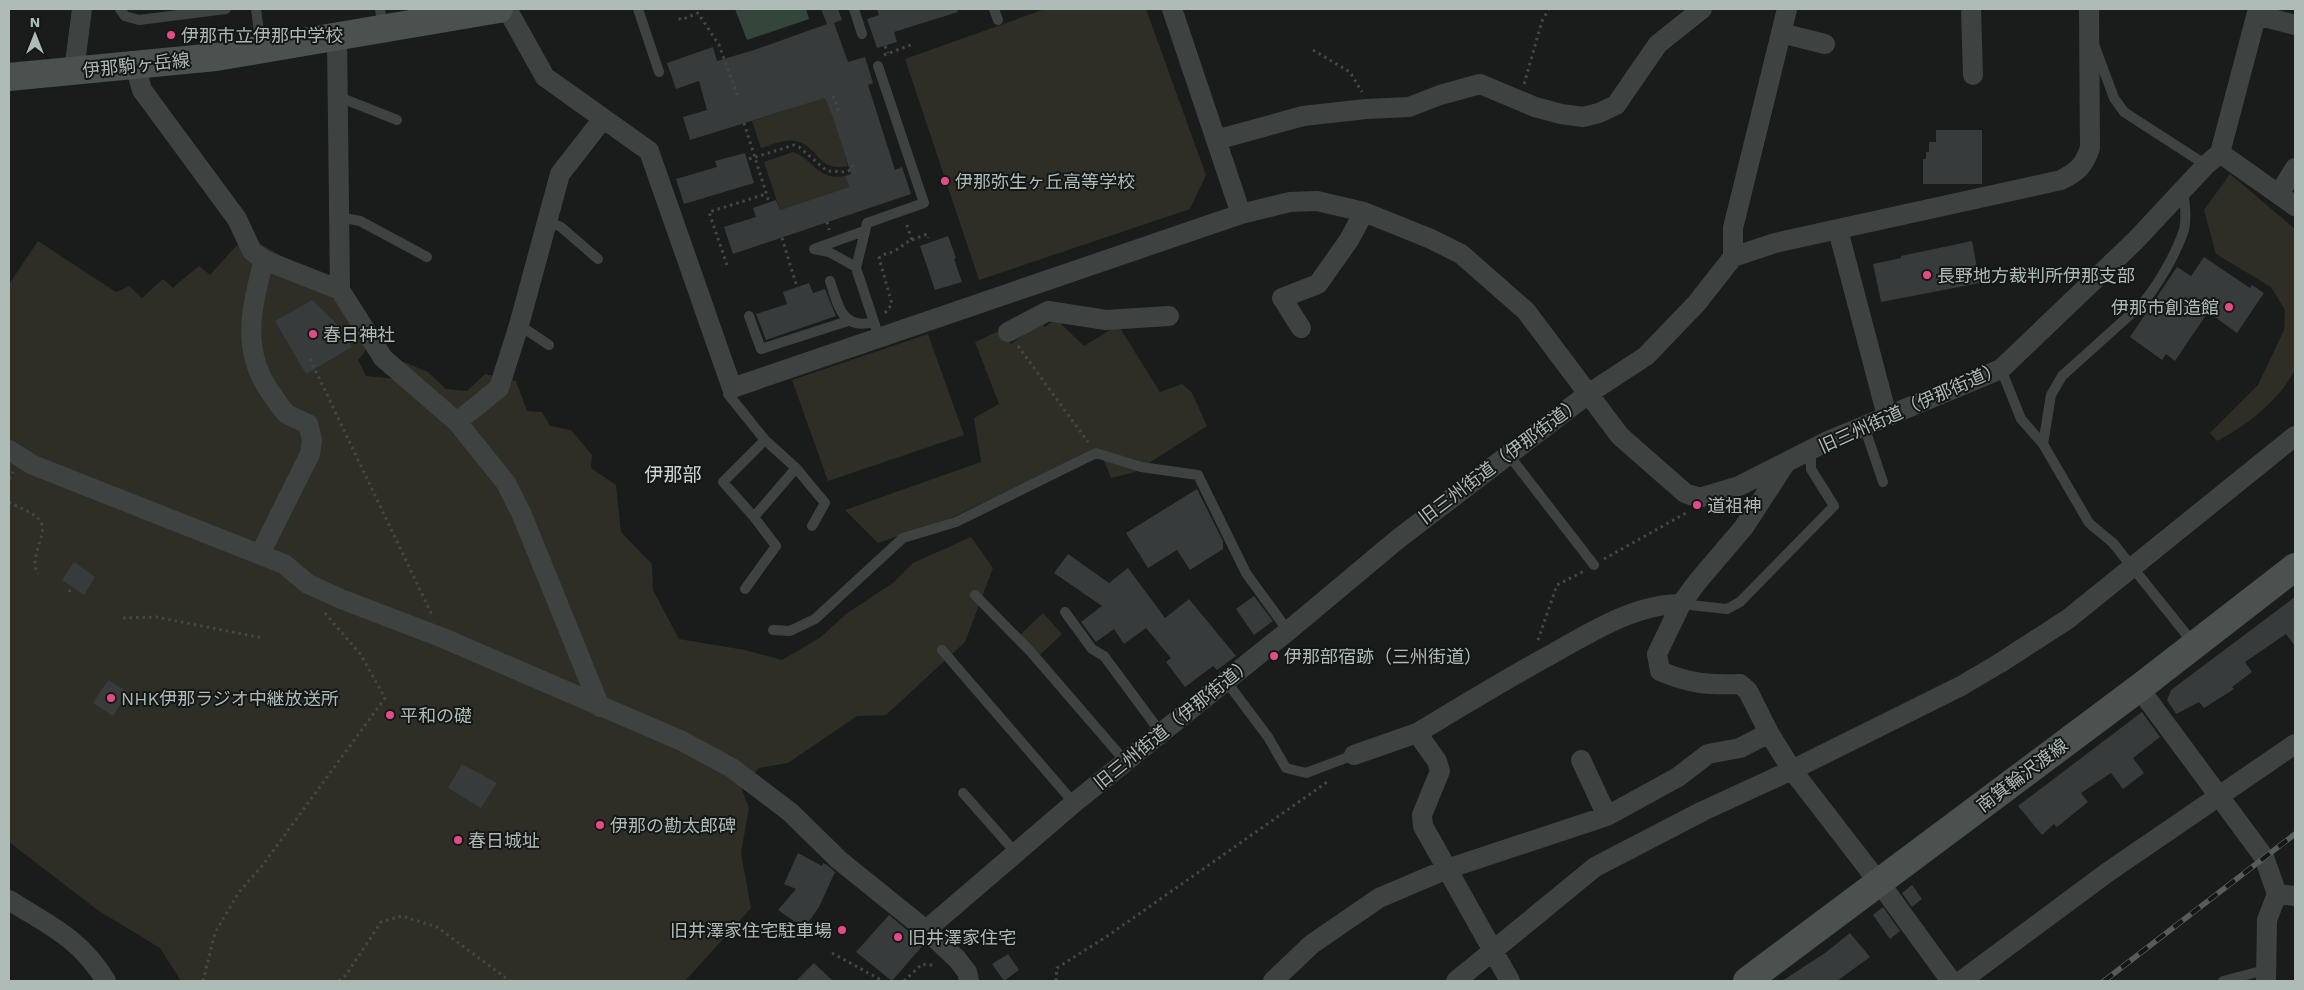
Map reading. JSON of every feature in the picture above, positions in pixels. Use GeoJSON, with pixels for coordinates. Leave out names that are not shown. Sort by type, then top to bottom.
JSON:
{"type":"FeatureCollection","features":[{"type":"Feature","properties":{"kind":"main road","name":"伊那駒ヶ岳線"},"geometry":{"type":"LineString","coordinates":[[9,77],[216,57],[337,37],[382,19],[499,9]]}},
{"type":"Feature","properties":{"kind":"main road","name":"南箕輪沢渡線"},"geometry":{"type":"LineString","coordinates":[[1747,981],[2139,688],[2295,567]]}},
{"type":"Feature","properties":{"kind":"street"},"geometry":{"type":"LineString","coordinates":[[74,71],[82,9]]}},
{"type":"Feature","properties":{"kind":"street"},"geometry":{"type":"LineString","coordinates":[[507,9],[545,77],[602,120],[649,151],[730,391],[880,331],[1241,214],[1290,202],[1317,201],[1364,212],[1431,239],[1461,254],[1526,311],[1588,394],[1646,356],[1696,304],[1733,257],[1774,243],[2061,180],[2077,172],[2085,162],[2090,148],[2089,9]]}},
{"type":"Feature","properties":{"kind":"street"},"geometry":{"type":"LineString","coordinates":[[1172,9],[1241,214]]}},
{"type":"Feature","properties":{"kind":"street"},"geometry":{"type":"LineString","coordinates":[[1216,140],[1303,116],[1366,109],[1409,107],[1440,95],[1480,84],[1520,101],[1561,114],[1583,117],[1600,113],[1616,105],[1658,44],[1702,9]]}},
{"type":"Feature","properties":{"kind":"street"},"geometry":{"type":"LineString","coordinates":[[1733,257],[1733,228],[1787,9]]}},
{"type":"Feature","properties":{"kind":"street"},"geometry":{"type":"LineString","coordinates":[[1971,9],[1973,75]]}},
{"type":"Feature","properties":{"kind":"street"},"geometry":{"type":"LineString","coordinates":[[2295,25],[2257,12],[2213,159],[2279,194],[2295,206]]}},
{"type":"Feature","properties":{"kind":"street"},"geometry":{"type":"LineString","coordinates":[[1781,33],[1825,44]]}},
{"type":"Feature","properties":{"kind":"street"},"geometry":{"type":"LineString","coordinates":[[337,37],[340,290],[384,358],[457,422],[506,483],[522,514],[600,707]]}},
{"type":"Feature","properties":{"kind":"street"},"geometry":{"type":"LineString","coordinates":[[135,65],[142,90],[237,219],[252,251],[264,260],[340,290]]}},
{"type":"Feature","properties":{"kind":"street"},"geometry":{"type":"LineString","coordinates":[[457,422],[499,388],[519,325],[560,174],[602,120]]}},
{"type":"Feature","properties":{"kind":"street","name":"旧三州街道（伊那街道）"},"geometry":{"type":"LineString","coordinates":[[926,930],[1074,803],[1288,631],[1398,539],[1588,394],[1620,436],[1685,493],[1699,498],[1739,486],[1828,441],[2001,369],[2135,241],[2213,159]]}},
{"type":"Feature","properties":{"kind":"street"},"geometry":{"type":"LineString","coordinates":[[2279,194],[2295,168]]}},
{"type":"Feature","properties":{"kind":"street"},"geometry":{"type":"LineString","coordinates":[[1301,328],[1282,298],[1318,284],[1349,240],[1364,212]]}},
{"type":"Feature","properties":{"kind":"street"},"geometry":{"type":"LineString","coordinates":[[1838,230],[1886,416]]}},
{"type":"Feature","properties":{"kind":"street"},"geometry":{"type":"LineString","coordinates":[[260,554],[310,454],[312,440],[308,424],[286,413],[266,386],[252,354],[251,323],[264,260]]}},
{"type":"Feature","properties":{"kind":"street"},"geometry":{"type":"LineString","coordinates":[[1008,332],[1048,311],[1106,320],[1169,316]]}},
{"type":"Feature","properties":{"kind":"street"},"geometry":{"type":"LineString","coordinates":[[1456,981],[1595,867],[1703,811],[1792,770],[1960,686],[2000,664],[2068,619],[2131,567],[2292,445]]}},
{"type":"Feature","properties":{"kind":"street"},"geometry":{"type":"LineString","coordinates":[[9,450],[33,465],[284,564],[308,584],[341,599],[443,638],[682,741],[732,768],[790,812],[840,860],[926,930],[967,972],[969,981]]}},
{"type":"Feature","properties":{"kind":"street"},"geometry":{"type":"LineString","coordinates":[[1785,464],[1744,527],[1698,580],[1681,604],[1657,654],[1660,671],[1682,680],[1706,685],[1740,684],[1748,691],[1769,733],[1792,770],[1951,981]]}},
{"type":"Feature","properties":{"kind":"street"},"geometry":{"type":"LineString","coordinates":[[1354,755],[1418,733],[1529,666],[1603,626],[1661,604],[1681,604]]}},
{"type":"Feature","properties":{"kind":"street"},"geometry":{"type":"LineString","coordinates":[[2139,688],[2264,858],[2286,895],[2267,920],[2266,976]]}},
{"type":"Feature","properties":{"kind":"street"},"geometry":{"type":"LineString","coordinates":[[1418,733],[1436,761],[1440,771],[1422,815],[1423,826],[1510,981]]}},
{"type":"Feature","properties":{"kind":"street"},"geometry":{"type":"LineString","coordinates":[[1273,981],[1312,944],[1379,898],[1447,868],[1607,816],[1678,776],[1708,754],[1740,748],[1769,733]]}},
{"type":"Feature","properties":{"kind":"street"},"geometry":{"type":"LineString","coordinates":[[1961,981],[2108,872],[2295,744]]}},
{"type":"Feature","properties":{"kind":"street"},"geometry":{"type":"LineString","coordinates":[[1581,760],[1607,816]]}},
{"type":"Feature","properties":{"kind":"street"},"geometry":{"type":"LineString","coordinates":[[9,900],[73,940],[88,956],[106,981]]}},
{"type":"Feature","properties":{"kind":"lane"},"geometry":{"type":"LineString","coordinates":[[120,9],[125,16],[139,20],[226,9]]}},
{"type":"Feature","properties":{"kind":"lane"},"geometry":{"type":"LineString","coordinates":[[256,9],[261,50]]}},
{"type":"Feature","properties":{"kind":"lane"},"geometry":{"type":"LineString","coordinates":[[638,9],[659,72]]}},
{"type":"Feature","properties":{"kind":"lane"},"geometry":{"type":"LineString","coordinates":[[854,9],[862,34]]}},
{"type":"Feature","properties":{"kind":"lane"},"geometry":{"type":"LineString","coordinates":[[994,9],[998,20]]}},
{"type":"Feature","properties":{"kind":"lane"},"geometry":{"type":"LineString","coordinates":[[2089,30],[2114,98],[2124,112],[2213,159]]}},
{"type":"Feature","properties":{"kind":"lane"},"geometry":{"type":"LineString","coordinates":[[878,66],[924,203],[867,223],[856,267],[880,331]]}},
{"type":"Feature","properties":{"kind":"lane"},"geometry":{"type":"LineString","coordinates":[[338,97],[397,120]]}},
{"type":"Feature","properties":{"kind":"lane"},"geometry":{"type":"LineString","coordinates":[[2043,444],[2051,395],[2062,376],[2142,304],[2153,290],[2184,228],[2186,208],[2183,190]]}},
{"type":"Feature","properties":{"kind":"lane"},"geometry":{"type":"LineString","coordinates":[[340,216],[360,221],[428,256]]}},
{"type":"Feature","properties":{"kind":"lane"},"geometry":{"type":"LineString","coordinates":[[547,221],[561,227],[598,259]]}},
{"type":"Feature","properties":{"kind":"lane"},"geometry":{"type":"LineString","coordinates":[[856,267],[830,252],[814,249],[864,232]]}},
{"type":"Feature","properties":{"kind":"lane"},"geometry":{"type":"LineString","coordinates":[[830,281],[839,308],[848,320],[880,331]]}},
{"type":"Feature","properties":{"kind":"lane"},"geometry":{"type":"LineString","coordinates":[[749,316],[761,349],[848,320]]}},
{"type":"Feature","properties":{"kind":"lane"},"geometry":{"type":"LineString","coordinates":[[519,325],[549,345]]}},
{"type":"Feature","properties":{"kind":"lane"},"geometry":{"type":"LineString","coordinates":[[2001,369],[2021,419],[2043,444],[2089,523],[2113,543],[2194,644]]}},
{"type":"Feature","properties":{"kind":"lane"},"geometry":{"type":"LineString","coordinates":[[730,391],[765,440],[796,468],[825,503],[812,526]]}},
{"type":"Feature","properties":{"kind":"lane"},"geometry":{"type":"LineString","coordinates":[[1864,426],[1883,482]]}},
{"type":"Feature","properties":{"kind":"lane"},"geometry":{"type":"LineString","coordinates":[[745,589],[776,546],[754,516],[723,482],[765,440]]}},
{"type":"Feature","properties":{"kind":"lane"},"geometry":{"type":"LineString","coordinates":[[1681,604],[1727,610],[1740,602],[1834,506],[1811,469],[1811,451]]}},
{"type":"Feature","properties":{"kind":"lane"},"geometry":{"type":"LineString","coordinates":[[773,630],[790,631],[814,619],[902,538],[956,522],[1096,453],[1141,467],[1198,475],[1246,573],[1288,631]]}},
{"type":"Feature","properties":{"kind":"lane"},"geometry":{"type":"LineString","coordinates":[[1508,454],[1594,565]]}},
{"type":"Feature","properties":{"kind":"lane"},"geometry":{"type":"LineString","coordinates":[[754,516],[796,468]]}},
{"type":"Feature","properties":{"kind":"lane"},"geometry":{"type":"LineString","coordinates":[[975,595],[1030,651],[1125,761]]}},
{"type":"Feature","properties":{"kind":"lane"},"geometry":{"type":"LineString","coordinates":[[1065,612],[1092,649],[1104,656],[1161,733]]}},
{"type":"Feature","properties":{"kind":"lane"},"geometry":{"type":"LineString","coordinates":[[942,650],[1074,803]]}},
{"type":"Feature","properties":{"kind":"lane"},"geometry":{"type":"LineString","coordinates":[[1226,681],[1268,736],[1286,768],[1306,773],[1354,755]]}},
{"type":"Feature","properties":{"kind":"lane"},"geometry":{"type":"LineString","coordinates":[[963,793],[1016,853]]}},
{"type":"Feature","properties":{"kind":"lane"},"geometry":{"type":"LineString","coordinates":[[2223,981],[2266,976]]}},
{"type":"Feature","properties":{"kind":"path"},"geometry":{"type":"LineString","coordinates":[[1520,101],[1542,21],[1549,9]]}},
{"type":"Feature","properties":{"kind":"path"},"geometry":{"type":"LineString","coordinates":[[679,18],[681,20],[698,13],[719,45],[738,97]]}},
{"type":"Feature","properties":{"kind":"path"},"geometry":{"type":"LineString","coordinates":[[881,56],[913,44]]}},
{"type":"Feature","properties":{"kind":"path"},"geometry":{"type":"LineString","coordinates":[[885,46],[888,53]]}},
{"type":"Feature","properties":{"kind":"path"},"geometry":{"type":"LineString","coordinates":[[1313,50],[1350,72],[1361,89],[1366,109]]}},
{"type":"Feature","properties":{"kind":"path"},"geometry":{"type":"LineString","coordinates":[[833,96],[839,112]]}},
{"type":"Feature","properties":{"kind":"path"},"geometry":{"type":"LineString","coordinates":[[744,123],[769,202]]}},
{"type":"Feature","properties":{"kind":"path"},"geometry":{"type":"LineString","coordinates":[[749,159],[794,145],[799,147],[827,171],[846,172],[854,169]]}},
{"type":"Feature","properties":{"kind":"path"},"geometry":{"type":"LineString","coordinates":[[727,265],[709,212],[766,194]]}},
{"type":"Feature","properties":{"kind":"path"},"geometry":{"type":"LineString","coordinates":[[902,211],[912,240]]}},
{"type":"Feature","properties":{"kind":"path"},"geometry":{"type":"LineString","coordinates":[[880,331],[882,318],[892,304],[879,258],[883,254],[895,251],[902,244],[926,234],[928,238]]}},
{"type":"Feature","properties":{"kind":"path"},"geometry":{"type":"LineString","coordinates":[[782,238],[797,287]]}},
{"type":"Feature","properties":{"kind":"path"},"geometry":{"type":"LineString","coordinates":[[1008,332],[1096,453]]}},
{"type":"Feature","properties":{"kind":"path"},"geometry":{"type":"LineString","coordinates":[[310,359],[443,638]]}},
{"type":"Feature","properties":{"kind":"path"},"geometry":{"type":"LineString","coordinates":[[1529,666],[1557,585],[1699,506],[1699,498]]}},
{"type":"Feature","properties":{"kind":"path"},"geometry":{"type":"LineString","coordinates":[[9,502],[38,518],[42,526],[43,532],[34,558],[38,574]]}},
{"type":"Feature","properties":{"kind":"path"},"geometry":{"type":"LineString","coordinates":[[203,981],[215,933],[239,892],[262,866],[385,698],[361,655],[315,601],[308,584]]}},
{"type":"Feature","properties":{"kind":"path"},"geometry":{"type":"LineString","coordinates":[[69,592],[72,587]]}},
{"type":"Feature","properties":{"kind":"path"},"geometry":{"type":"LineString","coordinates":[[123,618],[156,617],[263,638]]}},
{"type":"Feature","properties":{"kind":"path"},"geometry":{"type":"LineString","coordinates":[[1056,981],[1057,968],[1109,936],[1311,794],[1347,766],[1354,755]]}},
{"type":"Feature","properties":{"kind":"path"},"geometry":{"type":"LineString","coordinates":[[339,981],[346,976],[381,922],[402,916],[438,927],[510,981]]}},
{"type":"Feature","properties":{"kind":"path"},"geometry":{"type":"LineString","coordinates":[[904,981],[922,964],[931,965],[946,950]]}},
{"type":"Feature","properties":{"kind":"path"},"geometry":{"type":"LineString","coordinates":[[832,953],[882,981]]}},
{"type":"Feature","properties":{"kind":"shaded area"},"geometry":{"type":"Polygon","coordinates":[[[735,9],[806,9],[809,19],[747,40],[735,9]]]}},
{"type":"Feature","properties":{"kind":"shaded area"},"geometry":{"type":"Polygon","coordinates":[[[1045,9],[1146,9],[1206,175],[1190,209],[979,280],[905,59],[1045,9]]]}},
{"type":"Feature","properties":{"kind":"shaded area"},"geometry":{"type":"Polygon","coordinates":[[[827,97],[848,166],[831,166],[820,159],[812,150],[795,141],[780,142],[761,148],[752,121],[827,97]]]}},
{"type":"Feature","properties":{"kind":"shaded area"},"geometry":{"type":"Polygon","coordinates":[[[793,152],[828,175],[836,177],[845,176],[849,187],[780,210],[764,162],[793,152]]]}},
{"type":"Feature","properties":{"kind":"shaded area"},"geometry":{"type":"Polygon","coordinates":[[[2230,174],[2295,229],[2295,370],[2280,392],[2262,411],[2229,435],[2217,441],[2210,433],[2258,385],[2284,330],[2285,310],[2271,287],[2216,254],[2204,210],[2230,174]]]}},
{"type":"Feature","properties":{"kind":"shaded area"},"geometry":{"type":"Polygon","coordinates":[[[253,240],[283,257],[369,325],[365,352],[358,360],[366,376],[398,379],[404,362],[428,372],[446,389],[467,391],[485,374],[516,381],[527,411],[542,412],[550,426],[571,430],[592,455],[591,468],[616,485],[621,532],[652,564],[653,590],[679,639],[745,650],[782,660],[821,637],[846,614],[894,582],[913,563],[971,537],[993,568],[965,642],[886,715],[857,716],[788,763],[759,768],[742,790],[749,808],[741,853],[751,908],[685,981],[181,981],[160,948],[99,911],[9,842],[9,284],[38,241],[116,292],[129,286],[142,298],[163,279],[173,288],[199,266],[210,275],[236,246],[253,240]]]}},
{"type":"Feature","properties":{"kind":"shaded area"},"geometry":{"type":"Polygon","coordinates":[[[1056,319],[1084,346],[1118,325],[1160,392],[1182,384],[1192,393],[1207,426],[1135,472],[1111,478],[1099,448],[951,518],[878,543],[845,510],[981,462],[974,418],[999,404],[975,342],[999,331],[1011,344],[1040,322],[1045,327],[1056,319]]]}},
{"type":"Feature","properties":{"kind":"shaded area"},"geometry":{"type":"Polygon","coordinates":[[[928,334],[964,435],[828,481],[792,380],[928,334]]]}},
{"type":"Feature","properties":{"kind":"shaded area"},"geometry":{"type":"Polygon","coordinates":[[[1043,613],[1062,634],[1040,655],[1020,635],[1043,613]]]}},
{"type":"Feature","properties":{"kind":"building"},"geometry":{"type":"Polygon","coordinates":[[[821,9],[838,9],[842,20],[834,23],[848,62],[865,57],[873,83],[868,85],[895,170],[902,167],[911,194],[733,254],[724,227],[756,217],[753,208],[776,200],[780,210],[849,187],[845,176],[851,174],[832,115],[825,98],[690,140],[683,117],[707,110],[699,81],[676,89],[667,63],[713,47],[717,61],[754,50],[827,24],[821,9]]]}},
{"type":"Feature","properties":{"kind":"building"},"geometry":{"type":"Polygon","coordinates":[[[877,9],[957,9],[958,12],[894,32],[897,42],[877,48],[867,19],[879,15],[877,9]]]}},
{"type":"Feature","properties":{"kind":"building"},"geometry":{"type":"Polygon","coordinates":[[[1936,130],[1982,130],[1982,184],[1923,184],[1923,159],[1926,159],[1926,152],[1929,152],[1929,142],[1936,142],[1936,130]]]}},
{"type":"Feature","properties":{"kind":"building"},"geometry":{"type":"Polygon","coordinates":[[[745,153],[754,183],[684,204],[676,179],[717,167],[715,161],[745,153]]]}},
{"type":"Feature","properties":{"kind":"building"},"geometry":{"type":"Polygon","coordinates":[[[948,236],[962,282],[935,290],[920,246],[948,236]]]}},
{"type":"Feature","properties":{"kind":"building","name":"長野地方裁判所伊那支部"},"geometry":{"type":"Polygon","coordinates":[[[1972,241],[1980,283],[1881,302],[1873,264],[1972,241]]]}},
{"type":"Feature","properties":{"kind":"building","name":"伊那市創造館"},"geometry":{"type":"Polygon","coordinates":[[[2204,257],[2250,288],[2252,285],[2264,293],[2237,333],[2208,312],[2175,361],[2166,354],[2162,360],[2130,337],[2177,267],[2191,276],[2204,257]]]}},
{"type":"Feature","properties":{"kind":"building"},"geometry":{"type":"Polygon","coordinates":[[[809,283],[813,293],[825,289],[836,316],[766,340],[756,314],[787,304],[783,292],[809,283]]]}},
{"type":"Feature","properties":{"kind":"building","name":"春日神社"},"geometry":{"type":"Polygon","coordinates":[[[312,300],[334,321],[352,347],[306,374],[275,321],[312,300]]]}},
{"type":"Feature","properties":{"kind":"building"},"geometry":{"type":"Polygon","coordinates":[[[1197,489],[1223,541],[1223,549],[1190,570],[1177,550],[1148,568],[1126,533],[1197,489]]]}},
{"type":"Feature","properties":{"kind":"building"},"geometry":{"type":"Polygon","coordinates":[[[1068,554],[1109,583],[1128,568],[1165,618],[1189,599],[1236,656],[1217,670],[1213,666],[1185,687],[1166,662],[1171,658],[1146,628],[1124,644],[1114,629],[1096,642],[1081,622],[1102,606],[1054,573],[1068,554]]]}},
{"type":"Feature","properties":{"kind":"building"},"geometry":{"type":"Polygon","coordinates":[[[74,562],[95,577],[84,595],[62,580],[74,562]]]}},
{"type":"Feature","properties":{"kind":"building"},"geometry":{"type":"Polygon","coordinates":[[[1254,596],[1273,621],[1254,635],[1236,609],[1254,596]]]}},
{"type":"Feature","properties":{"kind":"building"},"geometry":{"type":"Polygon","coordinates":[[[2295,597],[2295,646],[2286,634],[2245,662],[2252,672],[2232,687],[2234,689],[2204,708],[2199,702],[2176,714],[2167,700],[2171,690],[2295,597]]]}},
{"type":"Feature","properties":{"kind":"building","name":"NHK伊那ラジオ中継放送所"},"geometry":{"type":"Polygon","coordinates":[[[108,680],[128,692],[113,716],[93,703],[108,680]]]}},
{"type":"Feature","properties":{"kind":"building"},"geometry":{"type":"Polygon","coordinates":[[[2142,712],[2160,737],[2133,758],[2144,773],[2123,789],[2111,773],[2081,793],[2088,802],[2057,827],[2054,824],[2042,835],[2018,806],[2142,712]]]}},
{"type":"Feature","properties":{"kind":"building"},"geometry":{"type":"Polygon","coordinates":[[[462,764],[497,783],[481,808],[448,788],[462,764]]]}},
{"type":"Feature","properties":{"kind":"building"},"geometry":{"type":"Polygon","coordinates":[[[798,853],[822,866],[823,863],[827,865],[835,872],[819,907],[804,928],[778,910],[796,889],[784,884],[798,853]]]}},
{"type":"Feature","properties":{"kind":"building"},"geometry":{"type":"Polygon","coordinates":[[[1912,885],[1922,899],[1912,907],[1902,893],[1912,885]]]}},
{"type":"Feature","properties":{"kind":"building"},"geometry":{"type":"Polygon","coordinates":[[[1883,907],[1900,931],[1890,939],[1873,915],[1883,907]]]}},
{"type":"Feature","properties":{"kind":"building"},"geometry":{"type":"Polygon","coordinates":[[[889,915],[924,944],[892,981],[856,952],[889,915]]]}},
{"type":"Feature","properties":{"kind":"building"},"geometry":{"type":"Polygon","coordinates":[[[1850,933],[1870,957],[1837,981],[1782,981],[1825,953],[1850,933]]]}},
{"type":"Feature","properties":{"kind":"building"},"geometry":{"type":"Polygon","coordinates":[[[1008,954],[1019,970],[1004,981],[992,964],[1008,954]]]}},
{"type":"Feature","properties":{"kind":"building"},"geometry":{"type":"Polygon","coordinates":[[[814,963],[833,981],[796,981],[814,963]]]}},
{"type":"Feature","properties":{"kind":"railway"},"geometry":{"type":"LineString","coordinates":[[2104,981],[2295,834]]}},
{"type":"Feature","properties":{"kind":"place","name":"伊那市立伊那中学校"},"geometry":{"type":"Point","coordinates":[171,35]}},
{"type":"Feature","properties":{"kind":"place","name":"伊那弥生ヶ丘高等学校"},"geometry":{"type":"Point","coordinates":[945,181]}},
{"type":"Feature","properties":{"kind":"place","name":"長野地方裁判所伊那支部"},"geometry":{"type":"Point","coordinates":[1927,275]}},
{"type":"Feature","properties":{"kind":"place","name":"伊那市創造館"},"geometry":{"type":"Point","coordinates":[2229,307]}},
{"type":"Feature","properties":{"kind":"place","name":"春日神社"},"geometry":{"type":"Point","coordinates":[313,334]}},
{"type":"Feature","properties":{"kind":"place","name":"道祖神"},"geometry":{"type":"Point","coordinates":[1697,505]}},
{"type":"Feature","properties":{"kind":"place","name":"伊那部宿跡（三州街道）"},"geometry":{"type":"Point","coordinates":[1274,656]}},
{"type":"Feature","properties":{"kind":"place","name":"NHK伊那ラジオ中継放送所"},"geometry":{"type":"Point","coordinates":[111,698]}},
{"type":"Feature","properties":{"kind":"place","name":"平和の礎"},"geometry":{"type":"Point","coordinates":[390,715]}},
{"type":"Feature","properties":{"kind":"place","name":"伊那の勘太郎碑"},"geometry":{"type":"Point","coordinates":[600,825]}},
{"type":"Feature","properties":{"kind":"place","name":"春日城址"},"geometry":{"type":"Point","coordinates":[458,840]}},
{"type":"Feature","properties":{"kind":"place","name":"旧井澤家住宅駐車場"},"geometry":{"type":"Point","coordinates":[842,930]}},
{"type":"Feature","properties":{"kind":"place","name":"旧井澤家住宅"},"geometry":{"type":"Point","coordinates":[898,937]}},
{"type":"Feature","properties":{"kind":"district","name":"伊那部"},"geometry":{"type":"Point","coordinates":[673,474]}}]}
